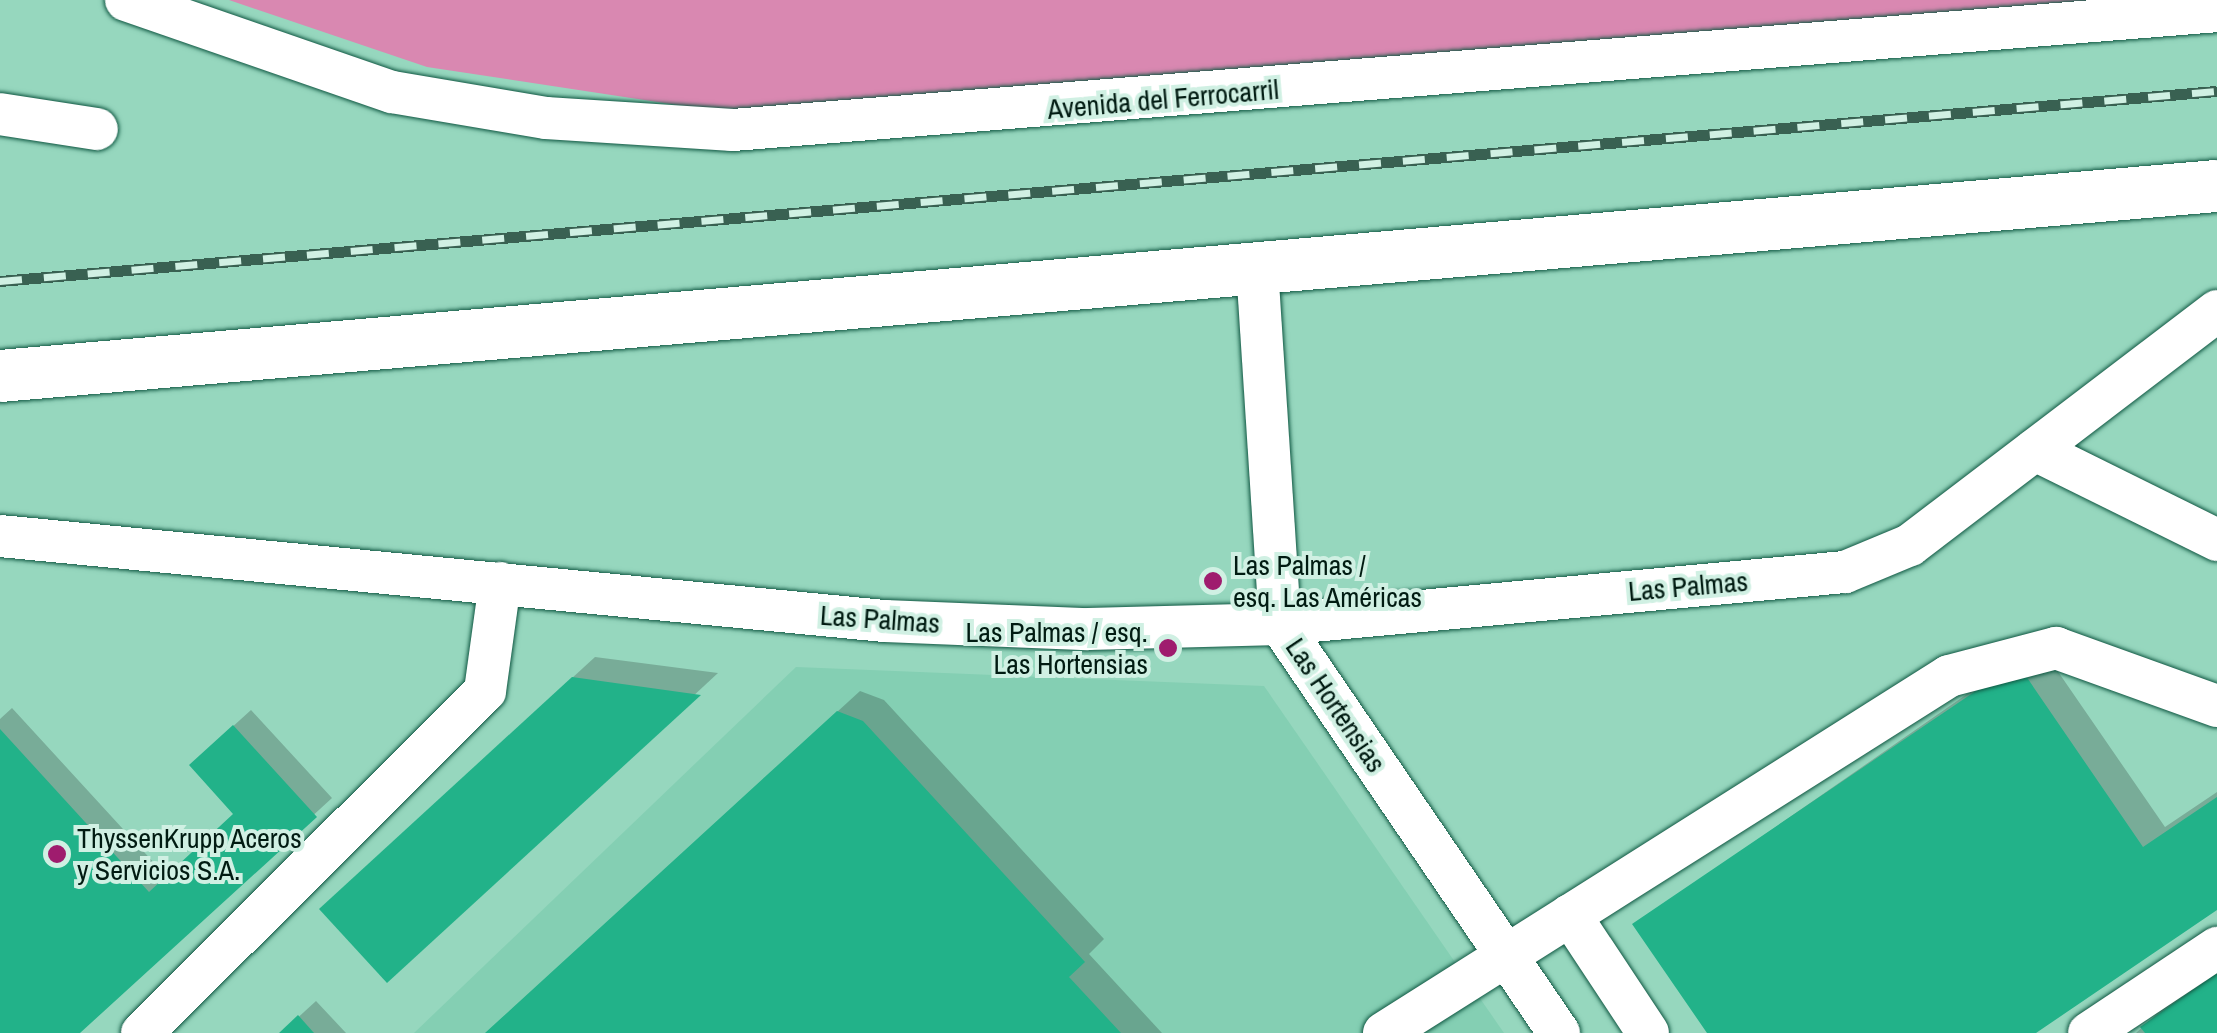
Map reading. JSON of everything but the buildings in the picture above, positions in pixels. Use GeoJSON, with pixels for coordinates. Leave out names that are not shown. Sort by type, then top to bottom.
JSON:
{"type":"FeatureCollection","features":[{"type":"Feature","properties":{"kind":"main road"},"geometry":{"type":"LineString","coordinates":[[0,376],[2217,186]]}},
{"type":"Feature","properties":{"kind":"street","name":"Avenida del Ferrocarril"},"geometry":{"type":"LineString","coordinates":[[126,0],[392,92],[546,118],[733,130],[2217,10]]}},
{"type":"Feature","properties":{"kind":"street"},"geometry":{"type":"LineString","coordinates":[[0,114],[98,129]]}},
{"type":"Feature","properties":{"kind":"street","name":"Las Hortensias"},"geometry":{"type":"LineString","coordinates":[[1257,267],[1280,624],[1559,1033]]}},
{"type":"Feature","properties":{"kind":"street","name":"Las Palmas"},"geometry":{"type":"LineString","coordinates":[[0,536],[885,622],[1280,624],[1845,572],[1910,545],[2217,312]]}},
{"type":"Feature","properties":{"kind":"street"},"geometry":{"type":"LineString","coordinates":[[2035,450],[2217,540]]}},
{"type":"Feature","properties":{"kind":"street"},"geometry":{"type":"LineString","coordinates":[[142,1033],[485,691],[500,583]]}},
{"type":"Feature","properties":{"kind":"street"},"geometry":{"type":"LineString","coordinates":[[1384,1033],[1949,676],[2056,648],[2217,706]]}},
{"type":"Feature","properties":{"kind":"street"},"geometry":{"type":"LineString","coordinates":[[1570,915],[1648,1033]]}},
{"type":"Feature","properties":{"kind":"street"},"geometry":{"type":"LineString","coordinates":[[2089,1033],[2217,948]]}},
{"type":"Feature","properties":{"kind":"shaded area"},"geometry":{"type":"Polygon","coordinates":[[[229,0],[2102,0],[723,112],[427,67],[229,0]]]}},
{"type":"Feature","properties":{"kind":"shaded area"},"geometry":{"type":"Polygon","coordinates":[[[796,667],[1264,686],[1504,1033],[414,1033],[796,667]]]}},
{"type":"Feature","properties":{"kind":"railway"},"geometry":{"type":"LineString","coordinates":[[0,281],[2217,91]]}},
{"type":"Feature","properties":{"kind":"place","name":"Las Palmas / esq. Las Américas"},"geometry":{"type":"Point","coordinates":[1213,581]}},
{"type":"Feature","properties":{"kind":"place","name":"Las Palmas / esq. Las Hortensias"},"geometry":{"type":"Point","coordinates":[1168,648]}},
{"type":"Feature","properties":{"kind":"place","name":"ThyssenKrupp Aceros y Servicios S.A."},"geometry":{"type":"Point","coordinates":[57,854]}}]}
